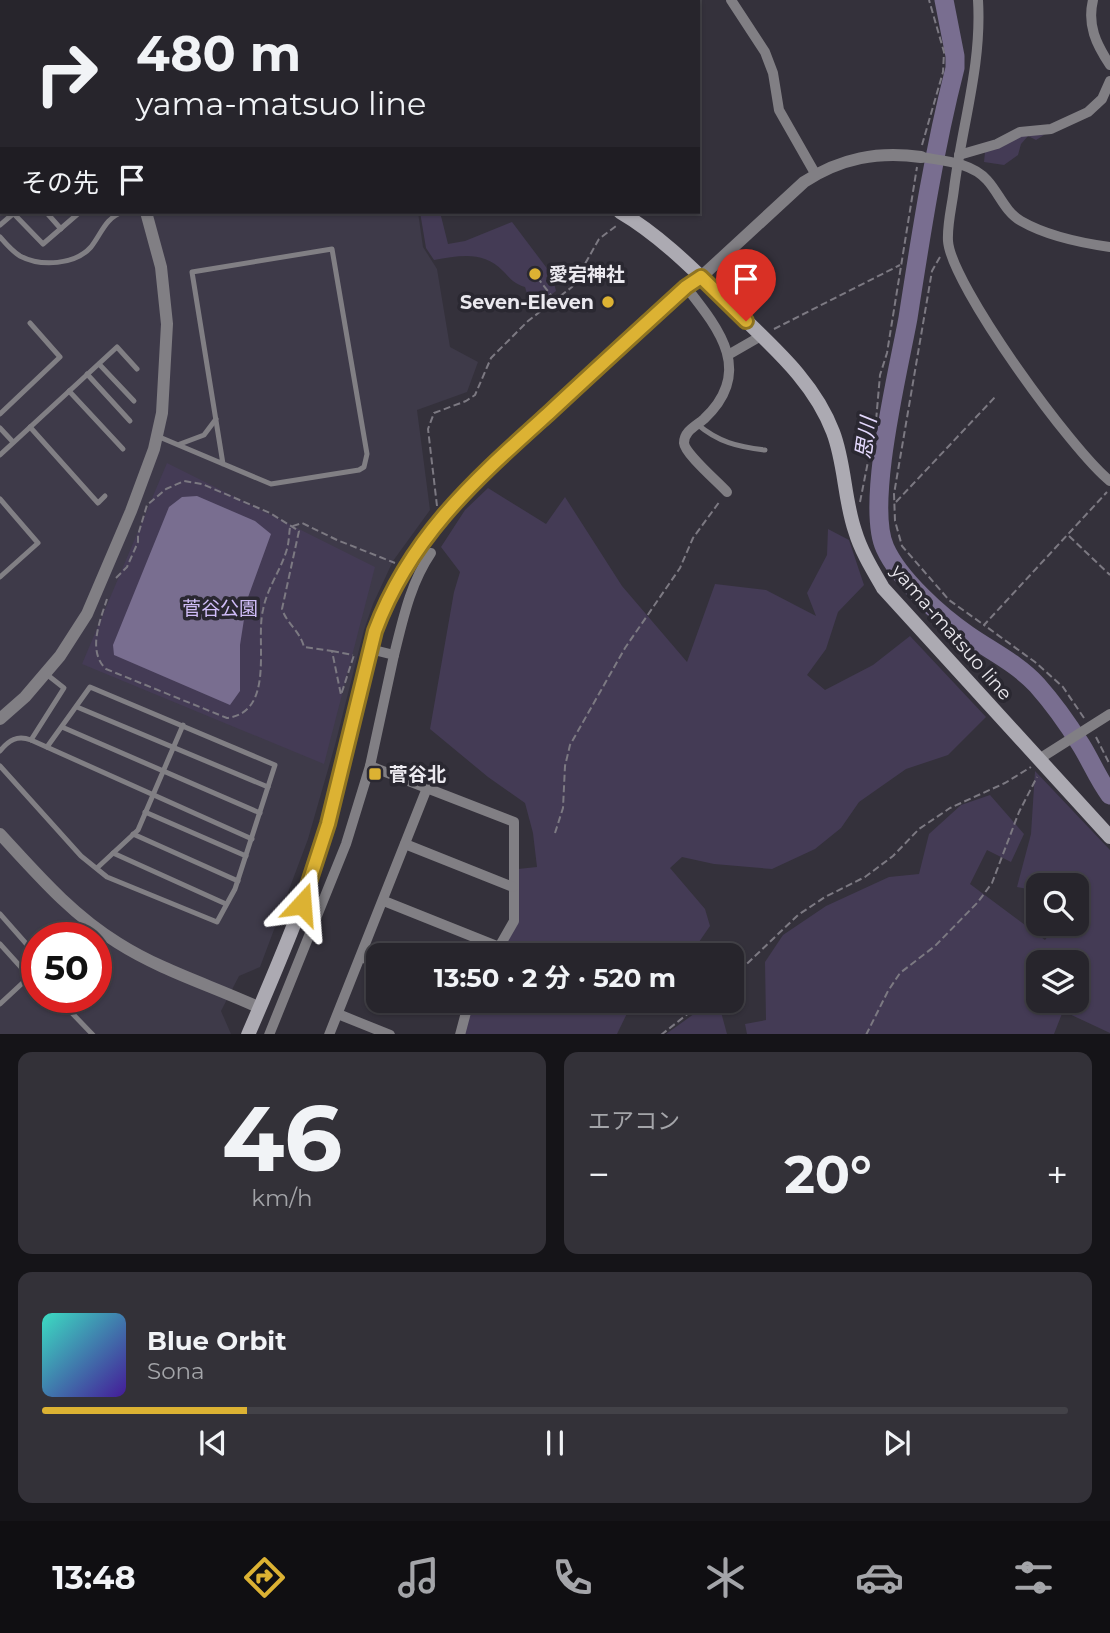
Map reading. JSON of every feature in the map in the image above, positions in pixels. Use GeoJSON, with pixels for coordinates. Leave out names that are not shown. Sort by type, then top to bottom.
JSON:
{"type":"FeatureCollection","features":[{"type":"Feature","properties":{"kind":"main road","name":"yama-matsuo line"},"geometry":{"type":"LineString","coordinates":[[624,214],[663,243],[701,277],[800,374],[820,402],[834,434],[854,530],[866,559],[883,588],[1110,837]]}},
{"type":"Feature","properties":{"kind":"main road"},"geometry":{"type":"LineString","coordinates":[[248,1034],[305,895],[328,824],[370,649],[385,603],[405,566],[440,517],[492,465],[686,287],[701,277]]}},
{"type":"Feature","properties":{"kind":"street"},"geometry":{"type":"LineString","coordinates":[[731,0],[765,52],[773,73],[779,110],[816,174]]}},
{"type":"Feature","properties":{"kind":"street"},"geometry":{"type":"LineString","coordinates":[[978,0],[980,30],[975,74],[955,160],[948,244],[957,271],[1033,392],[1096,469],[1110,481]]}},
{"type":"Feature","properties":{"kind":"street"},"geometry":{"type":"LineString","coordinates":[[1093,0],[1090,14],[1092,29],[1099,48],[1110,65]]}},
{"type":"Feature","properties":{"kind":"street"},"geometry":{"type":"LineString","coordinates":[[955,160],[1020,132],[1051,129],[1088,112],[1102,99],[1110,81]]}},
{"type":"Feature","properties":{"kind":"street"},"geometry":{"type":"LineString","coordinates":[[976,170],[985,148]]}},
{"type":"Feature","properties":{"kind":"street"},"geometry":{"type":"LineString","coordinates":[[701,277],[816,174],[841,162],[896,154],[955,160],[976,170],[987,180],[1006,207],[1020,221],[1083,243],[1110,247]]}},
{"type":"Feature","properties":{"kind":"street"},"geometry":{"type":"LineString","coordinates":[[0,719],[25,697],[60,656],[87,614],[131,511],[157,436],[162,413],[167,324],[161,267],[147,214]]}},
{"type":"Feature","properties":{"kind":"street"},"geometry":{"type":"LineString","coordinates":[[686,287],[709,317],[728,355],[731,373],[716,404],[687,433],[684,443],[688,452],[727,492]]}},
{"type":"Feature","properties":{"kind":"street"},"geometry":{"type":"LineString","coordinates":[[728,355],[761,336]]}},
{"type":"Feature","properties":{"kind":"street"},"geometry":{"type":"LineString","coordinates":[[269,1034],[346,844],[370,766],[408,599],[420,569],[431,552]]}},
{"type":"Feature","properties":{"kind":"street"},"geometry":{"type":"LineString","coordinates":[[370,649],[394,655]]}},
{"type":"Feature","properties":{"kind":"street"},"geometry":{"type":"LineString","coordinates":[[1039,759],[1110,713]]}},
{"type":"Feature","properties":{"kind":"street"},"geometry":{"type":"LineString","coordinates":[[370,766],[514,822],[514,921],[501,943]]}},
{"type":"Feature","properties":{"kind":"street"},"geometry":{"type":"LineString","coordinates":[[330,1034],[428,788]]}},
{"type":"Feature","properties":{"kind":"street"},"geometry":{"type":"LineString","coordinates":[[0,834],[56,896],[119,944],[164,967],[260,1008]]}},
{"type":"Feature","properties":{"kind":"street"},"geometry":{"type":"LineString","coordinates":[[405,844],[513,887]]}},
{"type":"Feature","properties":{"kind":"street"},"geometry":{"type":"LineString","coordinates":[[384,901],[478,943]]}},
{"type":"Feature","properties":{"kind":"street"},"geometry":{"type":"LineString","coordinates":[[361,957],[366,959]]}},
{"type":"Feature","properties":{"kind":"street"},"geometry":{"type":"LineString","coordinates":[[460,1034],[466,1013]]}},
{"type":"Feature","properties":{"kind":"street"},"geometry":{"type":"LineString","coordinates":[[338,1014],[390,1034]]}},
{"type":"Feature","properties":{"kind":"lane"},"geometry":{"type":"LineString","coordinates":[[15,214],[43,244],[78,214]]}},
{"type":"Feature","properties":{"kind":"lane"},"geometry":{"type":"LineString","coordinates":[[48,214],[61,229]]}},
{"type":"Feature","properties":{"kind":"lane"},"geometry":{"type":"LineString","coordinates":[[0,237],[18,255],[53,263],[82,255],[109,219],[119,214]]}},
{"type":"Feature","properties":{"kind":"lane"},"geometry":{"type":"LineString","coordinates":[[157,436],[180,444],[223,464],[271,484],[364,467],[368,454],[332,249],[192,272],[223,464]]}},
{"type":"Feature","properties":{"kind":"lane"},"geometry":{"type":"LineString","coordinates":[[0,414],[60,357],[30,323]]}},
{"type":"Feature","properties":{"kind":"lane"},"geometry":{"type":"LineString","coordinates":[[0,455],[117,347],[137,369]]}},
{"type":"Feature","properties":{"kind":"lane"},"geometry":{"type":"LineString","coordinates":[[99,364],[134,401]]}},
{"type":"Feature","properties":{"kind":"lane"},"geometry":{"type":"LineString","coordinates":[[87,374],[130,421]]}},
{"type":"Feature","properties":{"kind":"lane"},"geometry":{"type":"LineString","coordinates":[[69,391],[123,449]]}},
{"type":"Feature","properties":{"kind":"lane"},"geometry":{"type":"LineString","coordinates":[[180,444],[204,435],[216,419]]}},
{"type":"Feature","properties":{"kind":"lane"},"geometry":{"type":"LineString","coordinates":[[697,424],[709,435],[729,444],[765,450]]}},
{"type":"Feature","properties":{"kind":"lane"},"geometry":{"type":"LineString","coordinates":[[30,427],[98,503],[105,496]]}},
{"type":"Feature","properties":{"kind":"lane"},"geometry":{"type":"LineString","coordinates":[[0,428],[13,442]]}},
{"type":"Feature","properties":{"kind":"lane"},"geometry":{"type":"LineString","coordinates":[[0,499],[38,543],[0,577]]}},
{"type":"Feature","properties":{"kind":"lane"},"geometry":{"type":"LineString","coordinates":[[31,740],[64,688],[45,673]]}},
{"type":"Feature","properties":{"kind":"lane"},"geometry":{"type":"LineString","coordinates":[[0,766],[81,856],[107,877],[217,922],[238,881],[275,765],[90,687],[47,747]]}},
{"type":"Feature","properties":{"kind":"lane"},"geometry":{"type":"LineString","coordinates":[[77,707],[268,787]]}},
{"type":"Feature","properties":{"kind":"lane"},"geometry":{"type":"LineString","coordinates":[[97,868],[138,830],[183,725]]}},
{"type":"Feature","properties":{"kind":"lane"},"geometry":{"type":"LineString","coordinates":[[62,727],[260,813]]}},
{"type":"Feature","properties":{"kind":"lane"},"geometry":{"type":"LineString","coordinates":[[0,751],[14,739],[23,737],[252,839]]}},
{"type":"Feature","properties":{"kind":"lane"},"geometry":{"type":"LineString","coordinates":[[145,812],[246,856]]}},
{"type":"Feature","properties":{"kind":"lane"},"geometry":{"type":"LineString","coordinates":[[133,834],[238,881]]}},
{"type":"Feature","properties":{"kind":"lane"},"geometry":{"type":"LineString","coordinates":[[113,853],[226,904]]}},
{"type":"Feature","properties":{"kind":"lane"},"geometry":{"type":"LineString","coordinates":[[0,914],[21,938]]}},
{"type":"Feature","properties":{"kind":"lane"},"geometry":{"type":"LineString","coordinates":[[0,944],[21,967]]}},
{"type":"Feature","properties":{"kind":"lane"},"geometry":{"type":"LineString","coordinates":[[0,1004],[21,984]]}},
{"type":"Feature","properties":{"kind":"lane"},"geometry":{"type":"LineString","coordinates":[[72,1013],[93,1034]]}},
{"type":"Feature","properties":{"kind":"path"},"geometry":{"type":"LineString","coordinates":[[851,513],[859,506],[863,495],[879,401],[880,375],[887,353],[920,157],[943,72],[944,52],[929,0]]}},
{"type":"Feature","properties":{"kind":"path"},"geometry":{"type":"LineString","coordinates":[[440,517],[428,429],[434,413],[467,401],[475,394],[491,358],[509,337],[572,286],[580,277],[599,239],[624,214]]}},
{"type":"Feature","properties":{"kind":"path"},"geometry":{"type":"LineString","coordinates":[[948,244],[932,271],[907,412],[894,504],[895,521],[902,546],[949,600],[1035,662],[1063,687],[1110,765]]}},
{"type":"Feature","properties":{"kind":"path"},"geometry":{"type":"LineString","coordinates":[[761,336],[902,264]]}},
{"type":"Feature","properties":{"kind":"path"},"geometry":{"type":"LineString","coordinates":[[537,277],[555,300]]}},
{"type":"Feature","properties":{"kind":"path"},"geometry":{"type":"LineString","coordinates":[[894,504],[996,396]]}},
{"type":"Feature","properties":{"kind":"path"},"geometry":{"type":"LineString","coordinates":[[116,579],[127,567],[138,542],[147,505],[166,489],[184,481],[202,484],[270,513],[299,531],[282,609],[285,618],[302,638],[304,648],[359,657],[370,649]]}},
{"type":"Feature","properties":{"kind":"path"},"geometry":{"type":"LineString","coordinates":[[984,625],[1110,488]]}},
{"type":"Feature","properties":{"kind":"path"},"geometry":{"type":"LineString","coordinates":[[555,832],[563,808],[565,766],[570,745],[625,648],[680,568],[693,538],[727,492]]}},
{"type":"Feature","properties":{"kind":"path"},"geometry":{"type":"LineString","coordinates":[[289,527],[302,523],[397,564]]}},
{"type":"Feature","properties":{"kind":"path"},"geometry":{"type":"LineString","coordinates":[[111,590],[97,637],[95,650],[99,662],[106,669],[227,718],[236,717],[252,706],[260,678],[260,624],[263,607],[288,547],[289,527]]}},
{"type":"Feature","properties":{"kind":"path"},"geometry":{"type":"LineString","coordinates":[[1069,535],[1110,575]]}},
{"type":"Feature","properties":{"kind":"path"},"geometry":{"type":"LineString","coordinates":[[332,651],[341,695],[354,655]]}},
{"type":"Feature","properties":{"kind":"path"},"geometry":{"type":"LineString","coordinates":[[744,967],[798,915],[825,897],[865,877],[894,856],[919,829],[950,808],[1005,783],[1039,759]]}},
{"type":"Feature","properties":{"kind":"path"},"geometry":{"type":"LineString","coordinates":[[866,1034],[888,991],[901,973],[935,946],[978,902],[992,883],[1019,812],[1036,778],[1039,759]]}},
{"type":"Feature","properties":{"kind":"path"},"geometry":{"type":"LineString","coordinates":[[661,1034],[688,1013]]}},
{"type":"Feature","properties":{"kind":"shaded area"},"geometry":{"type":"Polygon","coordinates":[[[0,214],[418,214],[423,247],[437,269],[450,347],[478,362],[467,392],[417,410],[430,510],[393,561],[373,604],[308,839],[260,967],[239,976],[221,1011],[231,1034],[0,1034],[0,214]]]}},
{"type":"Feature","properties":{"kind":"shaded area"},"geometry":{"type":"Polygon","coordinates":[[[197,496],[255,521],[271,534],[247,600],[240,645],[240,691],[230,705],[114,655],[113,645],[169,507],[182,497],[197,496]]]}},
{"type":"Feature","properties":{"kind":"green space"},"geometry":{"type":"Polygon","coordinates":[[[1022,134],[1044,135],[1036,140],[1028,136],[1021,144],[1018,155],[1004,165],[984,162],[985,152],[1022,134]]]}},
{"type":"Feature","properties":{"kind":"green space"},"geometry":{"type":"Polygon","coordinates":[[[420,214],[440,214],[448,244],[465,241],[512,222],[552,275],[556,291],[532,309],[525,287],[515,282],[495,264],[470,256],[434,260],[426,248],[420,214]]]}},
{"type":"Feature","properties":{"kind":"green space","name":"菅谷公園"},"geometry":{"type":"Polygon","coordinates":[[[167,463],[375,567],[324,764],[82,664],[167,463]]]}},
{"type":"Feature","properties":{"kind":"green space"},"geometry":{"type":"Polygon","coordinates":[[[488,488],[546,524],[565,497],[622,586],[687,662],[715,584],[766,590],[816,616],[807,593],[827,555],[828,529],[849,540],[864,585],[838,612],[826,649],[807,675],[825,690],[873,665],[910,636],[986,717],[948,755],[906,769],[859,802],[841,828],[815,849],[772,869],[714,864],[682,857],[670,868],[705,909],[710,926],[698,943],[506,943],[517,923],[518,869],[537,867],[533,833],[525,803],[488,777],[430,729],[454,592],[460,572],[441,547],[465,510],[488,488]]]}},
{"type":"Feature","properties":{"kind":"green space"},"geometry":{"type":"Polygon","coordinates":[[[1035,771],[1110,850],[1110,1033],[1067,1013],[1089,1013],[1089,950],[1026,950],[1026,1013],[1062,1013],[1054,1034],[747,1034],[745,1024],[766,1020],[765,962],[783,935],[826,906],[889,877],[919,874],[929,834],[961,805],[990,795],[1024,834],[1011,862],[987,850],[970,884],[1026,926],[1026,936],[1040,936],[1045,940],[1048,936],[1089,936],[1089,873],[1026,873],[1026,889],[1017,887],[1031,834],[1035,771]]]}},
{"type":"Feature","properties":{"kind":"green space"},"geometry":{"type":"Polygon","coordinates":[[[470,1013],[627,1013],[617,1034],[464,1034],[470,1013]]]}},
{"type":"Feature","properties":{"kind":"green space"},"geometry":{"type":"Polygon","coordinates":[[[695,1013],[721,1013],[727,1034],[666,1034],[695,1013]]]}},
{"type":"Feature","properties":{"kind":"waterway","name":"思川"},"geometry":{"type":"LineString","coordinates":[[944,0],[955,68],[934,161],[891,401],[881,470],[880,528],[891,560],[921,596],[957,627],[1030,677],[1043,692],[1076,737],[1110,795]]}},
{"type":"Feature","properties":{"kind":"place","name":"愛宕神社"},"geometry":{"type":"Point","coordinates":[535,274]}},
{"type":"Feature","properties":{"kind":"place","name":"Seven-Eleven"},"geometry":{"type":"Point","coordinates":[608,302]}},
{"type":"Feature","properties":{"kind":"place","name":"菅谷北"},"geometry":{"type":"Point","coordinates":[375,774]}},
{"type":"Feature","properties":{"kind":"route"},"geometry":{"type":"LineString","coordinates":[[302,904],[328,824],[375,631],[385,603],[405,566],[440,517],[511,447],[686,287],[701,277],[746,321]]}}]}
